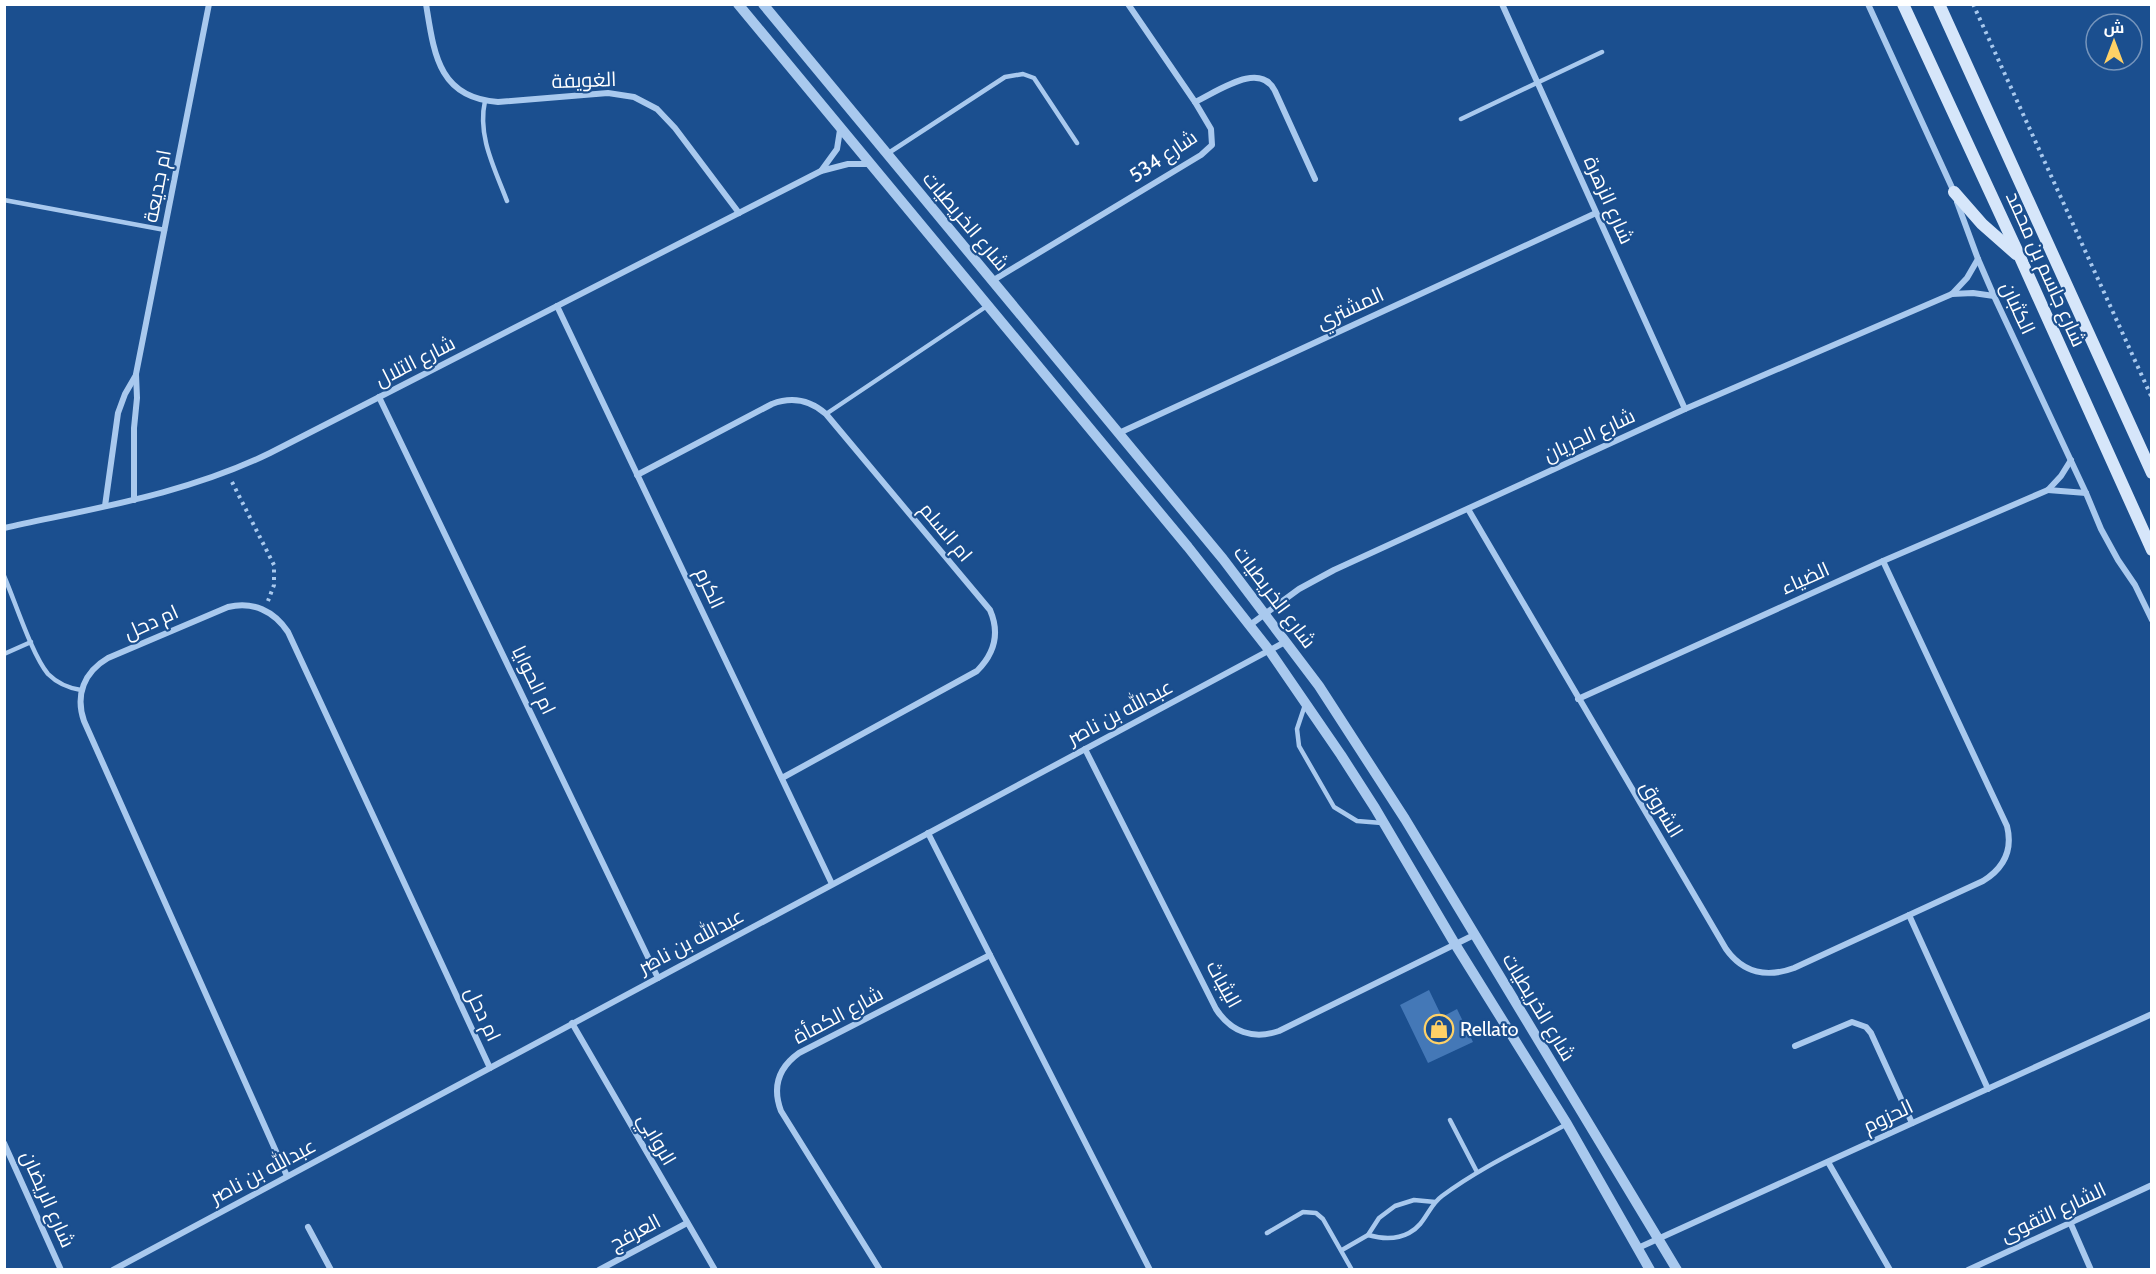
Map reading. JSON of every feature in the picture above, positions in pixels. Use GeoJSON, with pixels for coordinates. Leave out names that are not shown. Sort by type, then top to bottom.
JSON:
{"type":"FeatureCollection","features":[{"type":"Feature","properties":{"kind":"main road","name":"شارع جاسم بن محمد"},"geometry":{"type":"LineString","coordinates":[[1903,4],[2020,257],[2151,550]]}},
{"type":"Feature","properties":{"kind":"main road","name":"شارع جاسم بن محمد"},"geometry":{"type":"LineString","coordinates":[[1939,4],[2151,473]]}},
{"type":"Feature","properties":{"kind":"main road"},"geometry":{"type":"LineString","coordinates":[[1954,192],[1982,224],[2020,257]]}},
{"type":"Feature","properties":{"kind":"street","name":"ام جديعة"},"geometry":{"type":"LineString","coordinates":[[134,500],[136,374],[209,4]]}},
{"type":"Feature","properties":{"kind":"street"},"geometry":{"type":"LineString","coordinates":[[426,4],[433,49],[442,72],[459,89],[484,101]]}},
{"type":"Feature","properties":{"kind":"street","name":"شارع الخريطيات"},"geometry":{"type":"LineString","coordinates":[[738,4],[1188,547],[1269,650],[1306,702],[1384,823],[1455,944],[1567,1124],[1650,1269]]}},
{"type":"Feature","properties":{"kind":"street","name":"شارع الخريطيات"},"geometry":{"type":"LineString","coordinates":[[763,4],[1223,558],[1319,686],[1364,754],[1677,1269]]}},
{"type":"Feature","properties":{"kind":"street","name":"شارع 534"},"geometry":{"type":"LineString","coordinates":[[992,281],[1208,151],[1212,145],[1213,134],[1195,102],[1128,4]]}},
{"type":"Feature","properties":{"kind":"street","name":"شارع الزهرة"},"geometry":{"type":"LineString","coordinates":[[1502,4],[1685,410]]}},
{"type":"Feature","properties":{"kind":"street","name":"الكثبان"},"geometry":{"type":"LineString","coordinates":[[1868,4],[1954,192],[1994,296],[2108,544],[2135,585],[2151,620]]}},
{"type":"Feature","properties":{"kind":"street"},"geometry":{"type":"LineString","coordinates":[[1195,102],[1246,78],[1258,76],[1269,81],[1315,179]]}},
{"type":"Feature","properties":{"kind":"street","name":"الغويفة"},"geometry":{"type":"LineString","coordinates":[[484,101],[513,102],[608,93],[627,95],[646,102],[667,118],[739,213]]}},
{"type":"Feature","properties":{"kind":"street"},"geometry":{"type":"LineString","coordinates":[[821,171],[837,149],[840,127]]}},
{"type":"Feature","properties":{"kind":"street","name":"شارع التلال"},"geometry":{"type":"LineString","coordinates":[[4,528],[134,500],[227,473],[821,171],[848,164],[870,164]]}},
{"type":"Feature","properties":{"kind":"street","name":"المشتري"},"geometry":{"type":"LineString","coordinates":[[1119,433],[1596,213]]}},
{"type":"Feature","properties":{"kind":"street","name":"شارع الجريان"},"geometry":{"type":"LineString","coordinates":[[1952,294],[1967,278],[1978,259]]}},
{"type":"Feature","properties":{"kind":"street","name":"شارع الجريان"},"geometry":{"type":"LineString","coordinates":[[1250,625],[1299,589],[1334,570],[1685,410],[1952,294],[1973,293],[1994,296]]}},
{"type":"Feature","properties":{"kind":"street","name":"الكرم"},"geometry":{"type":"LineString","coordinates":[[557,306],[832,884]]}},
{"type":"Feature","properties":{"kind":"street","name":"ام جديعة"},"geometry":{"type":"LineString","coordinates":[[105,506],[118,413],[136,374]]}},
{"type":"Feature","properties":{"kind":"street","name":"ام الحوايا"},"geometry":{"type":"LineString","coordinates":[[379,397],[658,978]]}},
{"type":"Feature","properties":{"kind":"street","name":"ام السلم"},"geometry":{"type":"LineString","coordinates":[[637,475],[780,401],[788,399],[813,404],[826,414],[984,602],[994,619],[996,638],[990,657],[969,676],[782,778]]}},
{"type":"Feature","properties":{"kind":"street","name":"الضياء"},"geometry":{"type":"LineString","coordinates":[[1578,699],[1883,561],[2048,490],[2071,460]]}},
{"type":"Feature","properties":{"kind":"street","name":"الضياء"},"geometry":{"type":"LineString","coordinates":[[2048,490],[2086,493]]}},
{"type":"Feature","properties":{"kind":"street","name":"الشروق"},"geometry":{"type":"LineString","coordinates":[[1468,509],[1726,949],[1739,963],[1756,972],[1776,974],[1785,971],[1991,876],[2004,862],[2009,844],[2007,826],[1883,561]]}},
{"type":"Feature","properties":{"kind":"street","name":"ام دحل"},"geometry":{"type":"LineString","coordinates":[[81,690],[91,671],[108,658],[228,607],[245,605],[263,609],[277,618],[288,632],[490,1068]]}},
{"type":"Feature","properties":{"kind":"street","name":"عبدالله بن ناصر"},"geometry":{"type":"LineString","coordinates":[[113,1269],[1285,642]]}},
{"type":"Feature","properties":{"kind":"street"},"geometry":{"type":"LineString","coordinates":[[81,690],[80,711],[84,721],[287,1176]]}},
{"type":"Feature","properties":{"kind":"street","name":"اليثياث"},"geometry":{"type":"LineString","coordinates":[[1085,749],[1216,1009],[1222,1018],[1238,1031],[1258,1036],[1279,1031],[1474,935]]}},
{"type":"Feature","properties":{"kind":"street"},"geometry":{"type":"LineString","coordinates":[[928,833],[1150,1269]]}},
{"type":"Feature","properties":{"kind":"street"},"geometry":{"type":"LineString","coordinates":[[1909,915],[1988,1089]]}},
{"type":"Feature","properties":{"kind":"street","name":"شارع الكمأة"},"geometry":{"type":"LineString","coordinates":[[880,1269],[780,1111],[777,1101],[778,1078],[789,1059],[799,1053],[990,955]]}},
{"type":"Feature","properties":{"kind":"street","name":"الحزوم"},"geometry":{"type":"LineString","coordinates":[[1638,1248],[2151,1014]]}},
{"type":"Feature","properties":{"kind":"street"},"geometry":{"type":"LineString","coordinates":[[1795,1046],[1852,1022],[1866,1027],[1871,1033],[1912,1123]]}},
{"type":"Feature","properties":{"kind":"street","name":"الروابي"},"geometry":{"type":"LineString","coordinates":[[572,1023],[715,1269]]}},
{"type":"Feature","properties":{"kind":"street","name":"شارع الريضان"},"geometry":{"type":"LineString","coordinates":[[4,1143],[61,1269]]}},
{"type":"Feature","properties":{"kind":"street"},"geometry":{"type":"LineString","coordinates":[[1828,1162],[1890,1269]]}},
{"type":"Feature","properties":{"kind":"street","name":"الشارع التقوى"},"geometry":{"type":"LineString","coordinates":[[1968,1269],[2151,1185]]}},
{"type":"Feature","properties":{"kind":"street"},"geometry":{"type":"LineString","coordinates":[[2070,1222],[2091,1269]]}},
{"type":"Feature","properties":{"kind":"street","name":"العرفج"},"geometry":{"type":"LineString","coordinates":[[599,1269],[687,1223]]}},
{"type":"Feature","properties":{"kind":"street"},"geometry":{"type":"LineString","coordinates":[[308,1227],[331,1269]]}},
{"type":"Feature","properties":{"kind":"lane"},"geometry":{"type":"LineString","coordinates":[[1461,119],[1602,52]]}},
{"type":"Feature","properties":{"kind":"lane"},"geometry":{"type":"LineString","coordinates":[[887,154],[1005,77],[1014,74],[1034,78],[1077,143]]}},
{"type":"Feature","properties":{"kind":"lane"},"geometry":{"type":"LineString","coordinates":[[484,101],[483,136],[507,201]]}},
{"type":"Feature","properties":{"kind":"lane"},"geometry":{"type":"LineString","coordinates":[[4,200],[165,230]]}},
{"type":"Feature","properties":{"kind":"lane"},"geometry":{"type":"LineString","coordinates":[[826,414],[987,306]]}},
{"type":"Feature","properties":{"kind":"lane"},"geometry":{"type":"LineString","coordinates":[[4,576],[43,668],[65,686],[81,690]]}},
{"type":"Feature","properties":{"kind":"lane"},"geometry":{"type":"LineString","coordinates":[[4,654],[31,642]]}},
{"type":"Feature","properties":{"kind":"lane"},"geometry":{"type":"LineString","coordinates":[[1306,702],[1297,729],[1299,746],[1334,807],[1357,821],[1384,823]]}},
{"type":"Feature","properties":{"kind":"lane"},"geometry":{"type":"LineString","coordinates":[[1450,1120],[1477,1172]]}},
{"type":"Feature","properties":{"kind":"lane"},"geometry":{"type":"LineString","coordinates":[[1368,1235],[1389,1238],[1409,1233],[1425,1219],[1435,1202],[1477,1172],[1567,1124]]}},
{"type":"Feature","properties":{"kind":"lane"},"geometry":{"type":"LineString","coordinates":[[1342,1250],[1368,1235],[1379,1218],[1395,1206],[1414,1200],[1435,1202]]}},
{"type":"Feature","properties":{"kind":"lane"},"geometry":{"type":"LineString","coordinates":[[1267,1233],[1303,1212],[1312,1211],[1323,1219],[1352,1269]]}},
{"type":"Feature","properties":{"kind":"path"},"geometry":{"type":"LineString","coordinates":[[1974,4],[2151,398]]}},
{"type":"Feature","properties":{"kind":"path"},"geometry":{"type":"LineString","coordinates":[[227,473],[273,565],[272,595],[263,609]]}},
{"type":"Feature","properties":{"kind":"building","name":"Rellato"},"geometry":{"type":"Polygon","coordinates":[[[1429,990],[1442,1017],[1457,1009],[1473,1042],[1428,1063],[1400,1005],[1429,990]]]}},
{"type":"Feature","properties":{"kind":"place","name":"Rellato"},"geometry":{"type":"Point","coordinates":[1439,1029]}}]}
